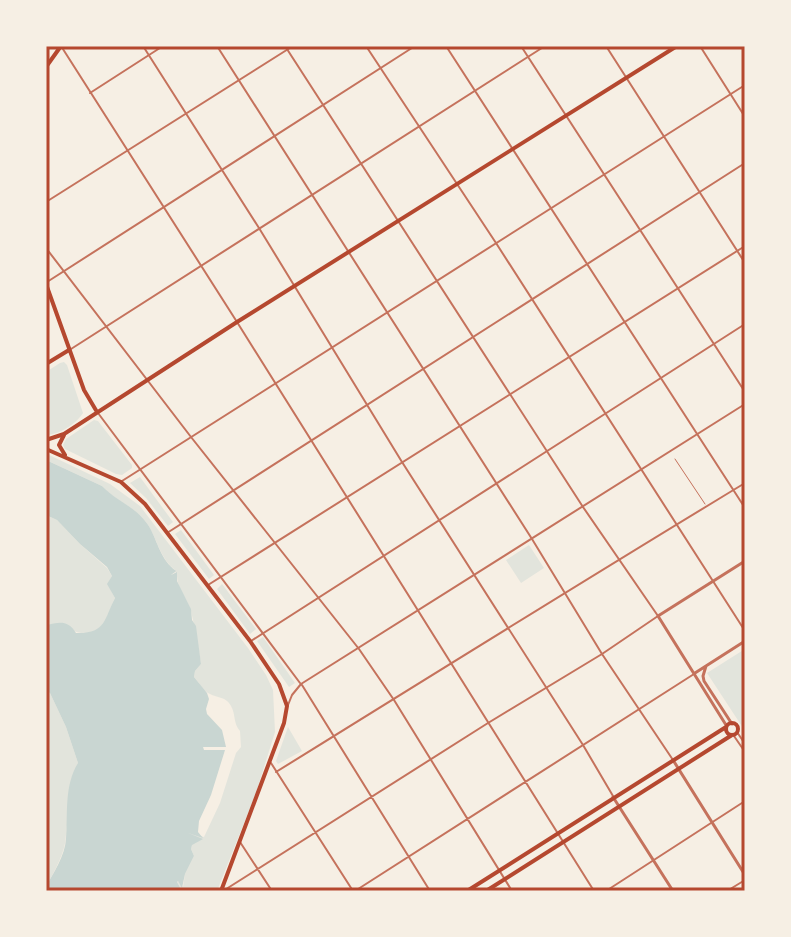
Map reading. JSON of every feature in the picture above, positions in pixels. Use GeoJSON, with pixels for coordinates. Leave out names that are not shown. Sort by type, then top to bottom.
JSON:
{"type":"FeatureCollection","features":[{"type":"Feature","properties":{"kind":"main road"},"geometry":{"type":"LineString","coordinates":[[46,67],[61,46]]}},
{"type":"Feature","properties":{"kind":"main road"},"geometry":{"type":"LineString","coordinates":[[46,440],[64,434],[677,46]]}},
{"type":"Feature","properties":{"kind":"main road"},"geometry":{"type":"LineString","coordinates":[[46,283],[84,390],[97,412]]}},
{"type":"Feature","properties":{"kind":"main road"},"geometry":{"type":"LineString","coordinates":[[46,364],[69,350]]}},
{"type":"Feature","properties":{"kind":"main road"},"geometry":{"type":"LineString","coordinates":[[64,434],[59,445],[66,457]]}},
{"type":"Feature","properties":{"kind":"main road"},"geometry":{"type":"LineString","coordinates":[[46,449],[121,482],[145,504],[250,641],[279,684],[287,706],[284,723],[222,891]]}},
{"type":"Feature","properties":{"kind":"main road"},"geometry":{"type":"LineString","coordinates":[[728,726],[727,733],[734,734]]}},
{"type":"Feature","properties":{"kind":"main road"},"geometry":{"type":"LineString","coordinates":[[467,891],[728,726],[737,727],[734,734],[486,891]]}},
{"type":"Feature","properties":{"kind":"street"},"geometry":{"type":"LineString","coordinates":[[61,46],[594,891]]}},
{"type":"Feature","properties":{"kind":"street"},"geometry":{"type":"LineString","coordinates":[[143,46],[673,891]]}},
{"type":"Feature","properties":{"kind":"street"},"geometry":{"type":"LineString","coordinates":[[90,93],[163,46]]}},
{"type":"Feature","properties":{"kind":"street"},"geometry":{"type":"LineString","coordinates":[[217,46],[745,877],[727,891]]}},
{"type":"Feature","properties":{"kind":"street"},"geometry":{"type":"LineString","coordinates":[[46,202],[293,46]]}},
{"type":"Feature","properties":{"kind":"street"},"geometry":{"type":"LineString","coordinates":[[366,46],[745,631]]}},
{"type":"Feature","properties":{"kind":"street"},"geometry":{"type":"LineString","coordinates":[[46,283],[415,46]]}},
{"type":"Feature","properties":{"kind":"street"},"geometry":{"type":"LineString","coordinates":[[446,46],[745,508]]}},
{"type":"Feature","properties":{"kind":"street"},"geometry":{"type":"LineString","coordinates":[[521,46],[745,392]]}},
{"type":"Feature","properties":{"kind":"street"},"geometry":{"type":"LineString","coordinates":[[69,350],[545,46]]}},
{"type":"Feature","properties":{"kind":"street"},"geometry":{"type":"LineString","coordinates":[[606,46],[745,263]]}},
{"type":"Feature","properties":{"kind":"street"},"geometry":{"type":"LineString","coordinates":[[700,46],[745,117]]}},
{"type":"Feature","properties":{"kind":"street"},"geometry":{"type":"LineString","coordinates":[[286,48],[728,726]]}},
{"type":"Feature","properties":{"kind":"street"},"geometry":{"type":"LineString","coordinates":[[121,482],[745,85]]}},
{"type":"Feature","properties":{"kind":"street"},"geometry":{"type":"LineString","coordinates":[[167,533],[745,163]]}},
{"type":"Feature","properties":{"kind":"street"},"geometry":{"type":"LineString","coordinates":[[207,585],[745,246]]}},
{"type":"Feature","properties":{"kind":"street"},"geometry":{"type":"LineString","coordinates":[[46,248],[359,649],[512,891]]}},
{"type":"Feature","properties":{"kind":"street"},"geometry":{"type":"LineString","coordinates":[[250,641],[745,324]]}},
{"type":"Feature","properties":{"kind":"street"},"geometry":{"type":"LineString","coordinates":[[287,706],[301,684],[745,404]]}},
{"type":"Feature","properties":{"kind":"street"},"geometry":{"type":"LineString","coordinates":[[97,412],[301,684],[430,891]]}},
{"type":"Feature","properties":{"kind":"street"},"geometry":{"type":"LineString","coordinates":[[276,772],[745,483]]}},
{"type":"Feature","properties":{"kind":"street"},"geometry":{"type":"LineString","coordinates":[[222,891],[745,561]]}},
{"type":"Feature","properties":{"kind":"street"},"geometry":{"type":"LineString","coordinates":[[270,762],[354,891],[745,641]]}},
{"type":"Feature","properties":{"kind":"street"},"geometry":{"type":"LineString","coordinates":[[706,666],[704,681],[728,726]]}},
{"type":"Feature","properties":{"kind":"street"},"geometry":{"type":"LineString","coordinates":[[734,734],[745,744]]}},
{"type":"Feature","properties":{"kind":"street"},"geometry":{"type":"LineString","coordinates":[[734,734],[745,752]]}},
{"type":"Feature","properties":{"kind":"street"},"geometry":{"type":"LineString","coordinates":[[606,891],[745,801]]}},
{"type":"Feature","properties":{"kind":"street"},"geometry":{"type":"LineString","coordinates":[[240,842],[272,891]]}},
{"type":"Feature","properties":{"kind":"lane"},"geometry":{"type":"LineString","coordinates":[[675,459],[706,506]]}},
{"type":"Feature","properties":{"kind":"shaded area"},"geometry":{"type":"Polygon","coordinates":[[[64,362],[83,413],[67,428],[47,435],[46,372],[64,362]]]}},
{"type":"Feature","properties":{"kind":"shaded area"},"geometry":{"type":"Polygon","coordinates":[[[94,420],[98,421],[132,465],[122,475],[65,449],[66,439],[94,420]]]}},
{"type":"Feature","properties":{"kind":"shaded area"},"geometry":{"type":"Polygon","coordinates":[[[47,454],[110,484],[140,506],[248,648],[273,690],[275,732],[256,793],[217,891],[182,891],[177,882],[183,887],[185,874],[194,856],[192,844],[201,839],[188,834],[204,837],[241,747],[233,709],[226,700],[206,692],[194,677],[201,664],[191,611],[178,584],[176,572],[171,574],[175,570],[163,556],[145,521],[102,486],[46,460],[47,454]]]}},
{"type":"Feature","properties":{"kind":"shaded area"},"geometry":{"type":"Polygon","coordinates":[[[46,460],[102,486],[140,515],[150,528],[163,557],[176,571],[171,575],[177,572],[177,581],[191,609],[201,664],[194,677],[207,693],[207,714],[222,730],[226,747],[203,747],[204,750],[225,750],[199,821],[198,832],[203,838],[188,833],[203,839],[192,845],[194,856],[182,888],[177,882],[182,891],[46,891],[65,845],[69,790],[78,763],[66,727],[50,693],[46,691],[46,625],[63,623],[76,633],[93,631],[103,624],[115,598],[107,584],[112,576],[107,567],[57,520],[46,515],[46,460]]]}},
{"type":"Feature","properties":{"kind":"shaded area"},"geometry":{"type":"Polygon","coordinates":[[[140,477],[173,522],[168,526],[130,483],[140,477]]]}},
{"type":"Feature","properties":{"kind":"shaded area"},"geometry":{"type":"Polygon","coordinates":[[[46,515],[57,520],[112,576],[108,584],[115,598],[105,621],[91,633],[46,625],[46,515]]]}},
{"type":"Feature","properties":{"kind":"shaded area"},"geometry":{"type":"Polygon","coordinates":[[[181,530],[214,575],[209,579],[175,534],[181,530]]]}},
{"type":"Feature","properties":{"kind":"shaded area"},"geometry":{"type":"Polygon","coordinates":[[[529,545],[544,568],[521,583],[506,560],[529,545]]]}},
{"type":"Feature","properties":{"kind":"shaded area"},"geometry":{"type":"Polygon","coordinates":[[[222,584],[256,629],[250,634],[217,589],[222,584]]]}},
{"type":"Feature","properties":{"kind":"shaded area"},"geometry":{"type":"Polygon","coordinates":[[[263,637],[295,683],[289,687],[257,641],[263,637]]]}},
{"type":"Feature","properties":{"kind":"shaded area"},"geometry":{"type":"Polygon","coordinates":[[[745,649],[745,731],[707,673],[745,649]]]}},
{"type":"Feature","properties":{"kind":"shaded area"},"geometry":{"type":"Polygon","coordinates":[[[46,691],[50,693],[66,727],[78,763],[65,846],[46,887],[46,691]]]}},
{"type":"Feature","properties":{"kind":"shaded area"},"geometry":{"type":"Polygon","coordinates":[[[288,727],[302,751],[278,764],[276,761],[288,727]]]}}]}
